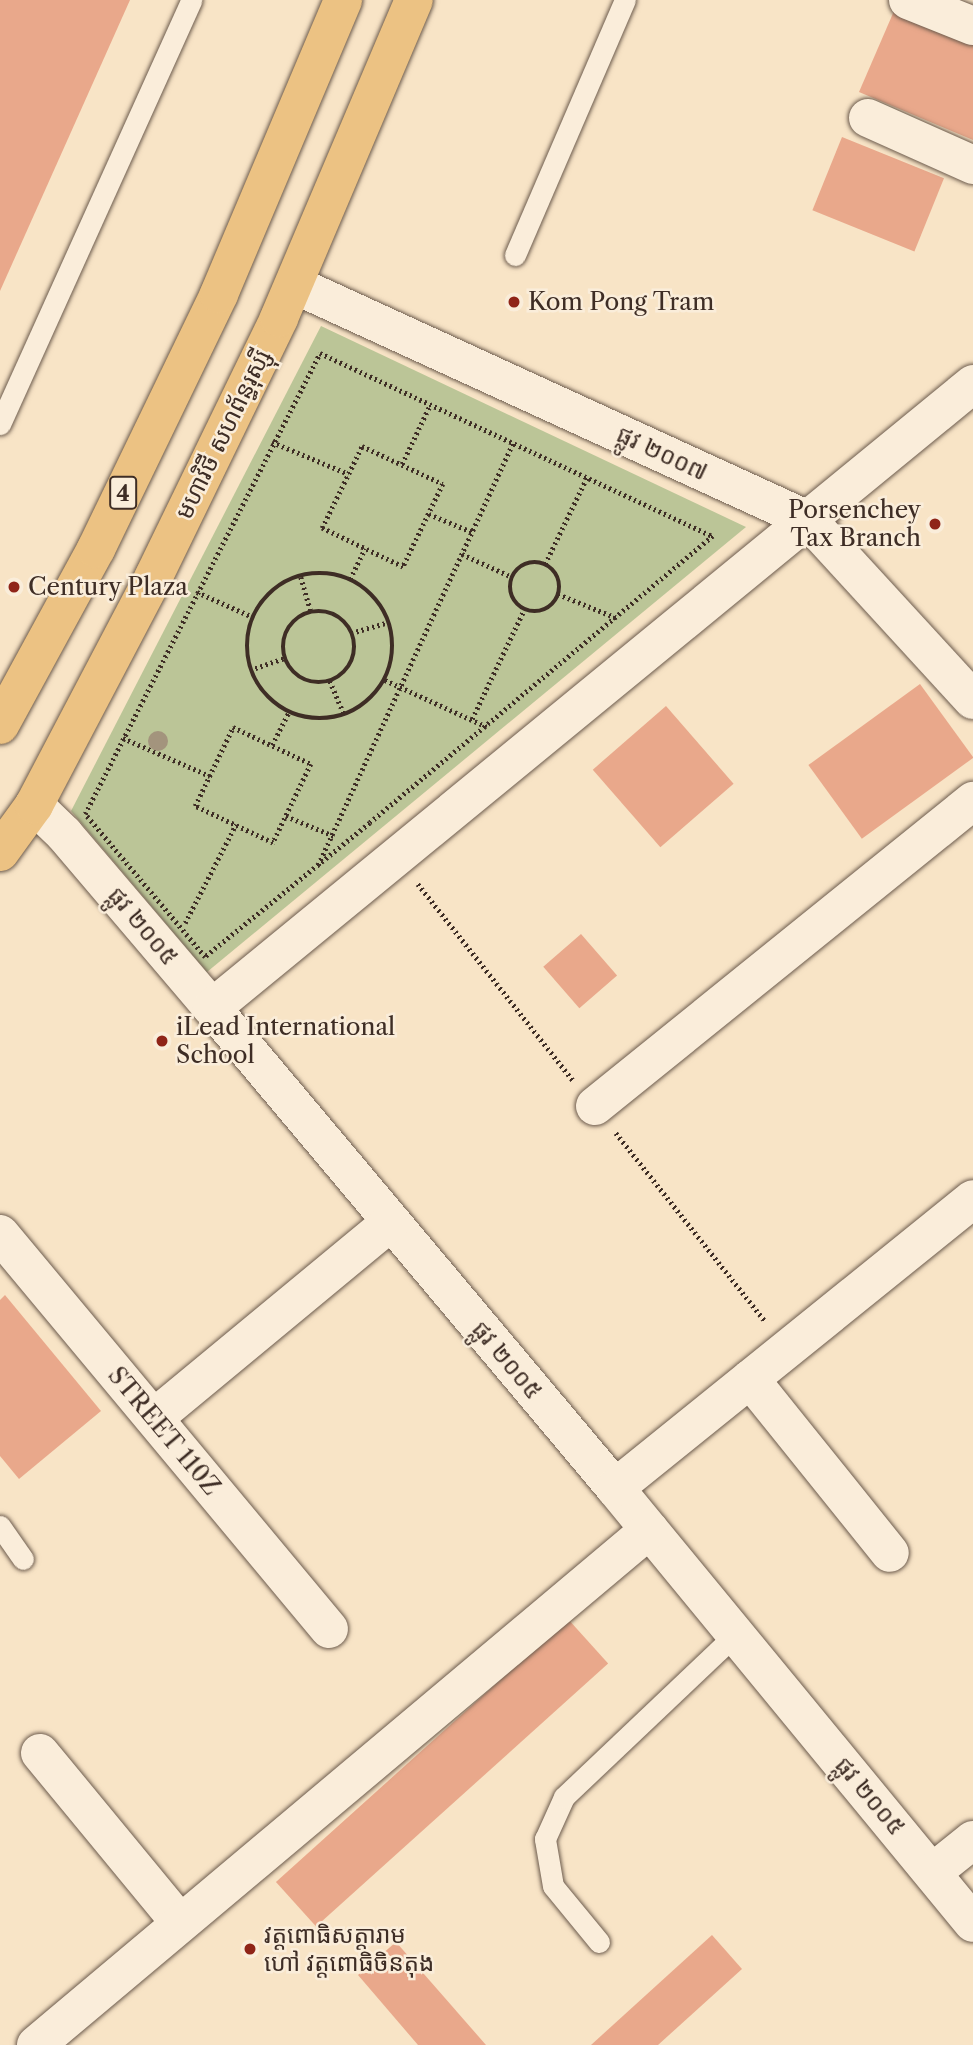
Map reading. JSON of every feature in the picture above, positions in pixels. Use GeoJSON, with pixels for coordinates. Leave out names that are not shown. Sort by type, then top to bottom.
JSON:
{"type":"FeatureCollection","features":[{"type":"Feature","properties":{"kind":"highway","name":"4"},"geometry":{"type":"LineString","coordinates":[[0,725],[96,549],[219,294],[343,0]]}},
{"type":"Feature","properties":{"kind":"highway","name":"មហាវិថី សហព័ន្ធរុស្ស៊ី"},"geometry":{"type":"LineString","coordinates":[[0,852],[34,805],[154,576],[295,285],[414,0]]}},
{"type":"Feature","properties":{"kind":"street"},"geometry":{"type":"LineString","coordinates":[[908,0],[973,26]]}},
{"type":"Feature","properties":{"kind":"street"},"geometry":{"type":"LineString","coordinates":[[868,118],[973,165]]}},
{"type":"Feature","properties":{"kind":"street","name":"ផ្លូវ ២០០៧"},"geometry":{"type":"LineString","coordinates":[[295,285],[808,520],[973,700]]}},
{"type":"Feature","properties":{"kind":"street"},"geometry":{"type":"LineString","coordinates":[[212,1008],[973,384]]}},
{"type":"Feature","properties":{"kind":"street"},"geometry":{"type":"LineString","coordinates":[[595,1107],[973,801]]}},
{"type":"Feature","properties":{"kind":"street","name":"ផ្លូវ ២០០៥"},"geometry":{"type":"LineString","coordinates":[[34,805],[64,834],[212,1008],[615,1488],[973,1923]]}},
{"type":"Feature","properties":{"kind":"street"},"geometry":{"type":"LineString","coordinates":[[615,1488],[973,1199]]}},
{"type":"Feature","properties":{"kind":"street"},"geometry":{"type":"LineString","coordinates":[[154,1418],[391,1222]]}},
{"type":"Feature","properties":{"kind":"street","name":"STREET 110Z"},"geometry":{"type":"LineString","coordinates":[[0,1234],[329,1629]]}},
{"type":"Feature","properties":{"kind":"street"},"geometry":{"type":"LineString","coordinates":[[750,1379],[890,1553]]}},
{"type":"Feature","properties":{"kind":"street"},"geometry":{"type":"LineString","coordinates":[[37,2045],[649,1530]]}},
{"type":"Feature","properties":{"kind":"street"},"geometry":{"type":"LineString","coordinates":[[40,1753],[180,1923]]}},
{"type":"Feature","properties":{"kind":"street"},"geometry":{"type":"LineString","coordinates":[[933,1872],[973,1840]]}},
{"type":"Feature","properties":{"kind":"lane"},"geometry":{"type":"LineString","coordinates":[[0,424],[191,0]]}},
{"type":"Feature","properties":{"kind":"lane"},"geometry":{"type":"LineString","coordinates":[[515,255],[625,0]]}},
{"type":"Feature","properties":{"kind":"lane"},"geometry":{"type":"LineString","coordinates":[[0,1526],[23,1559]]}},
{"type":"Feature","properties":{"kind":"lane"},"geometry":{"type":"LineString","coordinates":[[599,1942],[553,1886],[545,1839],[564,1797],[736,1634]]}},
{"type":"Feature","properties":{"kind":"path"},"geometry":{"type":"LineString","coordinates":[[320,353],[430,405],[713,536],[487,727],[205,957],[85,814],[272,442],[320,353]]}},
{"type":"Feature","properties":{"kind":"path"},"geometry":{"type":"LineString","coordinates":[[402,464],[430,405]]}},
{"type":"Feature","properties":{"kind":"path"},"geometry":{"type":"LineString","coordinates":[[272,442],[349,474]]}},
{"type":"Feature","properties":{"kind":"path"},"geometry":{"type":"LineString","coordinates":[[317,867],[334,836],[513,443]]}},
{"type":"Feature","properties":{"kind":"path"},"geometry":{"type":"LineString","coordinates":[[362,446],[443,484],[403,567],[322,528],[349,474],[362,446]]}},
{"type":"Feature","properties":{"kind":"path"},"geometry":{"type":"LineString","coordinates":[[545,564],[587,477]]}},
{"type":"Feature","properties":{"kind":"path"},"geometry":{"type":"LineString","coordinates":[[429,514],[472,532]]}},
{"type":"Feature","properties":{"kind":"path"},"geometry":{"type":"LineString","coordinates":[[349,579],[365,548]]}},
{"type":"Feature","properties":{"kind":"path"},"geometry":{"type":"LineString","coordinates":[[463,554],[512,577]]}},
{"type":"Feature","properties":{"kind":"path"},"geometry":{"type":"LineString","coordinates":[[533,562],[545,564],[555,573],[560,585],[558,594],[549,608],[537,613],[524,610],[514,602],[510,590],[512,577],[520,567],[533,562]]}},
{"type":"Feature","properties":{"kind":"path"},"geometry":{"type":"LineString","coordinates":[[328,573],[349,579],[367,590],[380,604],[389,622],[393,641],[391,661],[384,680],[371,698],[354,711],[333,719],[310,719],[288,713],[272,703],[259,689],[250,670],[247,635],[253,617],[265,597],[283,583],[301,576],[328,573]]}},
{"type":"Feature","properties":{"kind":"path"},"geometry":{"type":"LineString","coordinates":[[301,576],[311,613]]}},
{"type":"Feature","properties":{"kind":"path"},"geometry":{"type":"LineString","coordinates":[[197,592],[253,617]]}},
{"type":"Feature","properties":{"kind":"path"},"geometry":{"type":"LineString","coordinates":[[558,594],[617,618]]}},
{"type":"Feature","properties":{"kind":"path"},"geometry":{"type":"LineString","coordinates":[[472,719],[524,610]]}},
{"type":"Feature","properties":{"kind":"path"},"geometry":{"type":"LineString","coordinates":[[311,613],[329,613],[340,618],[351,633],[355,649],[353,660],[347,670],[330,681],[315,683],[303,680],[294,674],[285,658],[284,640],[288,629],[295,620],[311,613]]}},
{"type":"Feature","properties":{"kind":"path"},"geometry":{"type":"LineString","coordinates":[[351,633],[389,622]]}},
{"type":"Feature","properties":{"kind":"path"},"geometry":{"type":"LineString","coordinates":[[250,670],[285,658]]}},
{"type":"Feature","properties":{"kind":"path"},"geometry":{"type":"LineString","coordinates":[[384,680],[487,727]]}},
{"type":"Feature","properties":{"kind":"path"},"geometry":{"type":"LineString","coordinates":[[330,681],[344,714]]}},
{"type":"Feature","properties":{"kind":"path"},"geometry":{"type":"LineString","coordinates":[[272,745],[288,713]]}},
{"type":"Feature","properties":{"kind":"path"},"geometry":{"type":"LineString","coordinates":[[233,727],[311,764],[273,843],[195,806],[210,776],[233,727]]}},
{"type":"Feature","properties":{"kind":"path"},"geometry":{"type":"LineString","coordinates":[[123,738],[210,776]]}},
{"type":"Feature","properties":{"kind":"path"},"geometry":{"type":"LineString","coordinates":[[286,816],[334,836]]}},
{"type":"Feature","properties":{"kind":"path"},"geometry":{"type":"LineString","coordinates":[[182,929],[236,824]]}},
{"type":"Feature","properties":{"kind":"green space"},"geometry":{"type":"Polygon","coordinates":[[[321,326],[746,527],[207,972],[71,811],[321,326]]]}},
{"type":"Feature","properties":{"kind":"building"},"geometry":{"type":"Polygon","coordinates":[[[0,0],[130,0],[0,291],[0,0]]]}},
{"type":"Feature","properties":{"kind":"building"},"geometry":{"type":"Polygon","coordinates":[[[894,11],[973,45],[973,140],[859,92],[894,11]]]}},
{"type":"Feature","properties":{"kind":"building"},"geometry":{"type":"Polygon","coordinates":[[[842,137],[944,178],[914,251],[812,210],[842,137]]]}},
{"type":"Feature","properties":{"kind":"building"},"geometry":{"type":"Polygon","coordinates":[[[920,684],[973,758],[862,839],[808,765],[920,684]]]}},
{"type":"Feature","properties":{"kind":"building"},"geometry":{"type":"Polygon","coordinates":[[[666,706],[734,784],[660,847],[593,770],[666,706]]]}},
{"type":"Feature","properties":{"kind":"building"},"geometry":{"type":"Polygon","coordinates":[[[581,934],[617,976],[579,1008],[543,967],[581,934]]]}},
{"type":"Feature","properties":{"kind":"building"},"geometry":{"type":"Polygon","coordinates":[[[5,1295],[101,1411],[19,1479],[0,1456],[0,1300],[5,1295]]]}},
{"type":"Feature","properties":{"kind":"building"},"geometry":{"type":"Polygon","coordinates":[[[568,1619],[608,1664],[316,1927],[276,1882],[568,1619]]]}},
{"type":"Feature","properties":{"kind":"building"},"geometry":{"type":"Polygon","coordinates":[[[712,1935],[742,1969],[658,2045],[591,2045],[712,1935]]]}},
{"type":"Feature","properties":{"kind":"building"},"geometry":{"type":"Polygon","coordinates":[[[396,1942],[486,2045],[418,2045],[358,1975],[396,1942]]]}},
{"type":"Feature","properties":{"kind":"place","name":"Kom Pong Tram"},"geometry":{"type":"Point","coordinates":[514,302]}},
{"type":"Feature","properties":{"kind":"place","name":"Porsenchey Tax Branch"},"geometry":{"type":"Point","coordinates":[935,524]}},
{"type":"Feature","properties":{"kind":"place","name":"Century Plaza"},"geometry":{"type":"Point","coordinates":[14,587]}},
{"type":"Feature","properties":{"kind":"place","name":"iLead International School"},"geometry":{"type":"Point","coordinates":[162,1041]}},
{"type":"Feature","properties":{"kind":"place","name":"វត្តពោធិសត្តារាម ហៅ វត្តពោធិចិនតុង"},"geometry":{"type":"Point","coordinates":[250,1949]}}]}
